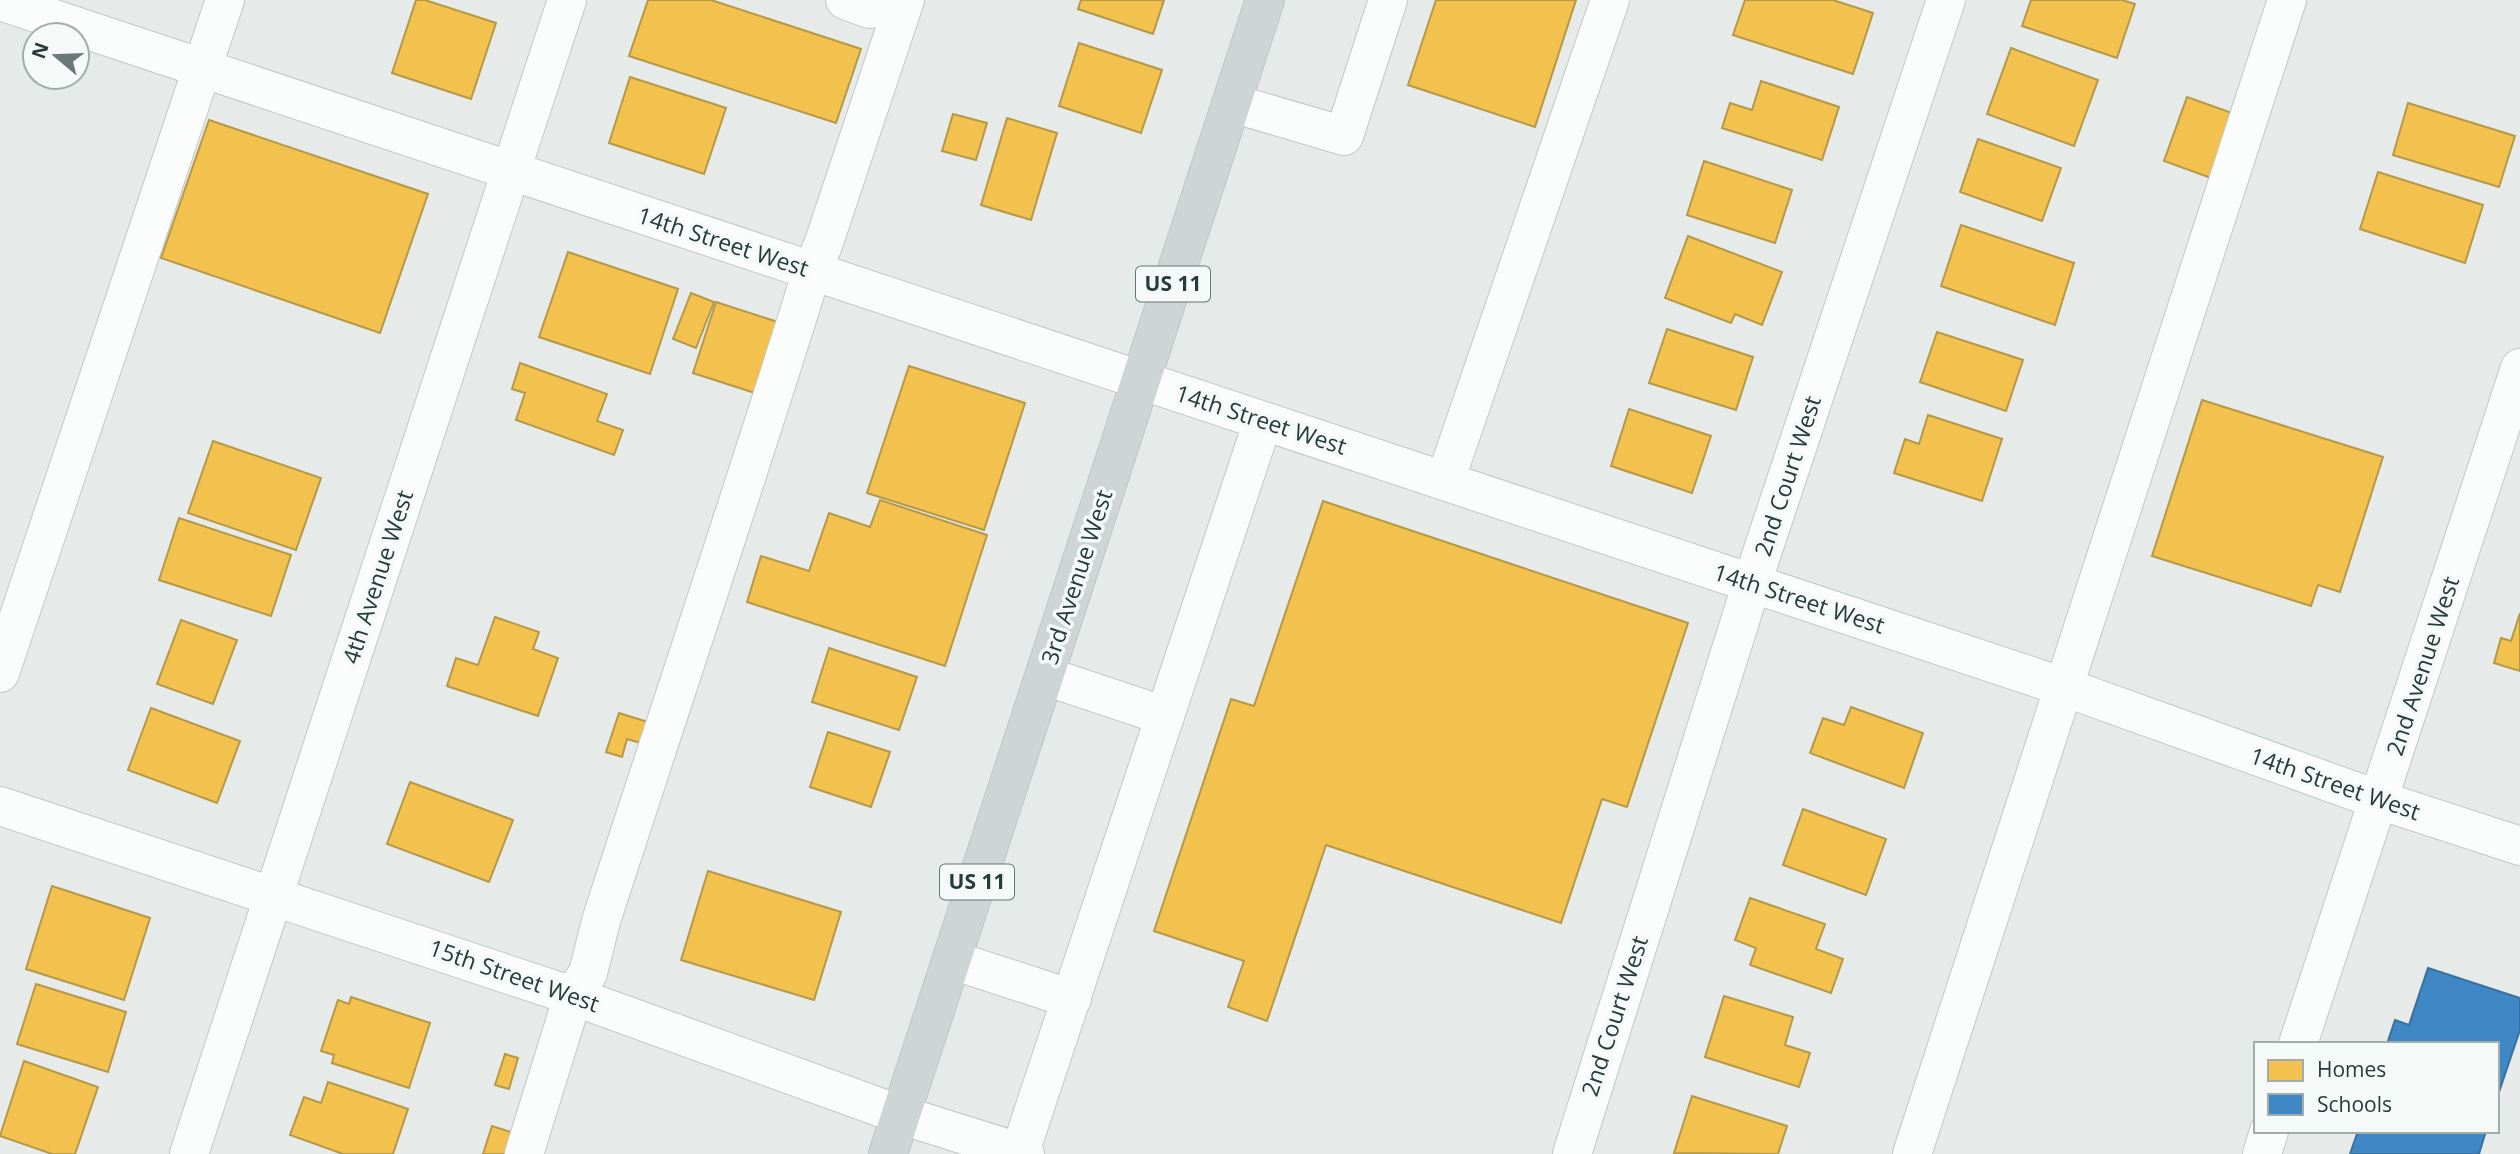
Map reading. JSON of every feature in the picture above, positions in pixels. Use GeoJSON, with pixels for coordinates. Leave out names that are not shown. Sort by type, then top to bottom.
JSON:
{"type":"FeatureCollection","features":[{"type":"Feature","properties":{"kind":"main road","name":"3rd Avenue West"},"geometry":{"type":"LineString","coordinates":[[888,1154],[1265,0]]}},
{"type":"Feature","properties":{"kind":"street"},"geometry":{"type":"LineString","coordinates":[[0,673],[225,0]]}},
{"type":"Feature","properties":{"kind":"street","name":"4th Avenue West"},"geometry":{"type":"LineString","coordinates":[[189,1154],[567,0]]}},
{"type":"Feature","properties":{"kind":"street"},"geometry":{"type":"LineString","coordinates":[[1232,103],[1344,136],[1388,0]]}},
{"type":"Feature","properties":{"kind":"street"},"geometry":{"type":"LineString","coordinates":[[1445,481],[1610,0]]}},
{"type":"Feature","properties":{"kind":"street","name":"2nd Court West"},"geometry":{"type":"LineString","coordinates":[[1572,1154],[1752,583],[1946,0]]}},
{"type":"Feature","properties":{"kind":"street"},"geometry":{"type":"LineString","coordinates":[[1912,1154],[2287,0]]}},
{"type":"Feature","properties":{"kind":"street","name":"14th Street West"},"geometry":{"type":"LineString","coordinates":[[0,1],[2064,687],[2378,800],[2520,846]]}},
{"type":"Feature","properties":{"kind":"street"},"geometry":{"type":"LineString","coordinates":[[524,1154],[573,996],[588,973],[601,921],[702,608],[730,533],[812,271],[823,245],[873,3]]}},
{"type":"Feature","properties":{"kind":"street","name":"2nd Avenue West"},"geometry":{"type":"LineString","coordinates":[[2299,1042],[2520,368]]}},
{"type":"Feature","properties":{"kind":"street"},"geometry":{"type":"LineString","coordinates":[[1023,1153],[1263,421]]}},
{"type":"Feature","properties":{"kind":"street"},"geometry":{"type":"LineString","coordinates":[[1045,676],[1165,716]]}},
{"type":"Feature","properties":{"kind":"street","name":"15th Street West"},"geometry":{"type":"LineString","coordinates":[[0,806],[573,996],[901,1115],[1023,1153]]}},
{"type":"Feature","properties":{"kind":"street"},"geometry":{"type":"LineString","coordinates":[[952,960],[1072,999]]}},
{"type":"Feature","properties":{"kind":"street"},"geometry":{"type":"LineString","coordinates":[[2262,1154],[2268,1133]]}},
{"type":"Feature","properties":{"kind":"building: Homes"},"geometry":{"type":"Polygon","coordinates":[[[416,0],[425,0],[496,23],[471,99],[392,73],[416,0]]]}},
{"type":"Feature","properties":{"kind":"building: Homes"},"geometry":{"type":"Polygon","coordinates":[[[648,0],[711,0],[861,49],[836,123],[629,56],[648,0]]]}},
{"type":"Feature","properties":{"kind":"building: Homes"},"geometry":{"type":"Polygon","coordinates":[[[1081,0],[1164,0],[1153,34],[1078,9],[1081,0]]]}},
{"type":"Feature","properties":{"kind":"building: Homes"},"geometry":{"type":"Polygon","coordinates":[[[1436,0],[1576,0],[1535,127],[1408,85],[1436,0]]]}},
{"type":"Feature","properties":{"kind":"building: Homes"},"geometry":{"type":"Polygon","coordinates":[[[1745,0],[1833,0],[1873,13],[1853,74],[1733,35],[1745,0]]]}},
{"type":"Feature","properties":{"kind":"building: Homes"},"geometry":{"type":"Polygon","coordinates":[[[2031,0],[2122,0],[2135,4],[2117,58],[2022,26],[2031,0]]]}},
{"type":"Feature","properties":{"kind":"building: Homes"},"geometry":{"type":"Polygon","coordinates":[[[1079,43],[1162,70],[1141,133],[1059,106],[1079,43]]]}},
{"type":"Feature","properties":{"kind":"building: Homes"},"geometry":{"type":"Polygon","coordinates":[[[2011,48],[2098,80],[2074,146],[1987,114],[2011,48]]]}},
{"type":"Feature","properties":{"kind":"building: Homes"},"geometry":{"type":"Polygon","coordinates":[[[630,77],[726,108],[704,174],[609,143],[630,77]]]}},
{"type":"Feature","properties":{"kind":"building: Homes"},"geometry":{"type":"Polygon","coordinates":[[[1761,81],[1839,107],[1822,160],[1722,128],[1730,103],[1752,110],[1761,81]]]}},
{"type":"Feature","properties":{"kind":"building: Homes"},"geometry":{"type":"Polygon","coordinates":[[[2187,97],[2235,114],[2211,178],[2164,161],[2187,97]]]}},
{"type":"Feature","properties":{"kind":"building: Homes"},"geometry":{"type":"Polygon","coordinates":[[[2408,103],[2515,136],[2499,187],[2393,155],[2408,103]]]}},
{"type":"Feature","properties":{"kind":"building: Homes"},"geometry":{"type":"Polygon","coordinates":[[[953,114],[987,123],[976,160],[942,151],[953,114]]]}},
{"type":"Feature","properties":{"kind":"building: Homes"},"geometry":{"type":"Polygon","coordinates":[[[1007,118],[1057,133],[1031,220],[981,205],[1007,118]]]}},
{"type":"Feature","properties":{"kind":"building: Homes"},"geometry":{"type":"Polygon","coordinates":[[[209,120],[428,194],[380,333],[161,258],[209,120]]]}},
{"type":"Feature","properties":{"kind":"building: Homes"},"geometry":{"type":"Polygon","coordinates":[[[1978,139],[2061,168],[2042,221],[1960,192],[1978,139]]]}},
{"type":"Feature","properties":{"kind":"building: Homes"},"geometry":{"type":"Polygon","coordinates":[[[1704,161],[1792,190],[1775,243],[1687,215],[1704,161]]]}},
{"type":"Feature","properties":{"kind":"building: Homes"},"geometry":{"type":"Polygon","coordinates":[[[2378,172],[2483,205],[2465,263],[2360,229],[2378,172]]]}},
{"type":"Feature","properties":{"kind":"building: Homes"},"geometry":{"type":"Polygon","coordinates":[[[1961,225],[2074,263],[2055,325],[1941,286],[1961,225]]]}},
{"type":"Feature","properties":{"kind":"building: Homes"},"geometry":{"type":"Polygon","coordinates":[[[1688,236],[1782,272],[1762,325],[1735,314],[1731,323],[1665,298],[1688,236]]]}},
{"type":"Feature","properties":{"kind":"building: Homes"},"geometry":{"type":"Polygon","coordinates":[[[568,252],[678,289],[650,374],[539,337],[568,252]]]}},
{"type":"Feature","properties":{"kind":"building: Homes"},"geometry":{"type":"Polygon","coordinates":[[[691,293],[714,302],[696,348],[673,339],[691,293]]]}},
{"type":"Feature","properties":{"kind":"building: Homes"},"geometry":{"type":"Polygon","coordinates":[[[716,302],[784,324],[761,395],[693,373],[716,302]]]}},
{"type":"Feature","properties":{"kind":"building: Homes"},"geometry":{"type":"Polygon","coordinates":[[[1667,329],[1753,357],[1736,410],[1649,383],[1667,329]]]}},
{"type":"Feature","properties":{"kind":"building: Homes"},"geometry":{"type":"Polygon","coordinates":[[[1937,332],[2023,360],[2006,411],[1920,382],[1937,332]]]}},
{"type":"Feature","properties":{"kind":"building: Homes"},"geometry":{"type":"Polygon","coordinates":[[[520,363],[607,394],[597,421],[623,430],[614,455],[516,420],[525,393],[512,389],[520,363]]]}},
{"type":"Feature","properties":{"kind":"building: Homes"},"geometry":{"type":"Polygon","coordinates":[[[909,366],[1025,403],[984,530],[867,493],[909,366]]]}},
{"type":"Feature","properties":{"kind":"building: Homes"},"geometry":{"type":"Polygon","coordinates":[[[2202,400],[2383,457],[2340,592],[2318,585],[2311,606],[2152,556],[2202,400]]]}},
{"type":"Feature","properties":{"kind":"building: Homes"},"geometry":{"type":"Polygon","coordinates":[[[1629,409],[1711,436],[1692,493],[1611,466],[1629,409]]]}},
{"type":"Feature","properties":{"kind":"building: Homes"},"geometry":{"type":"Polygon","coordinates":[[[1928,415],[2002,439],[1982,501],[1894,473],[1905,439],[1919,444],[1928,415]]]}},
{"type":"Feature","properties":{"kind":"building: Homes"},"geometry":{"type":"Polygon","coordinates":[[[213,441],[321,478],[296,550],[188,513],[213,441]]]}},
{"type":"Feature","properties":{"kind":"building: Homes"},"geometry":{"type":"Polygon","coordinates":[[[880,500],[987,535],[945,666],[747,602],[761,556],[809,571],[829,513],[870,527],[880,500]]]}},
{"type":"Feature","properties":{"kind":"building: Homes"},"geometry":{"type":"Polygon","coordinates":[[[1323,501],[1688,623],[1627,807],[1602,799],[1561,923],[1326,845],[1267,1021],[1228,1007],[1244,961],[1154,931],[1231,699],[1254,706],[1323,501]]]}},
{"type":"Feature","properties":{"kind":"building: Homes"},"geometry":{"type":"Polygon","coordinates":[[[179,518],[291,555],[271,616],[159,580],[179,518]]]}},
{"type":"Feature","properties":{"kind":"building: Homes"},"geometry":{"type":"Polygon","coordinates":[[[2520,613],[2520,671],[2494,663],[2501,638],[2511,641],[2520,613]]]}},
{"type":"Feature","properties":{"kind":"building: Homes"},"geometry":{"type":"Polygon","coordinates":[[[495,617],[539,632],[533,649],[558,658],[538,716],[447,686],[456,658],[478,665],[495,617]]]}},
{"type":"Feature","properties":{"kind":"building: Homes"},"geometry":{"type":"Polygon","coordinates":[[[181,620],[237,640],[213,704],[157,684],[181,620]]]}},
{"type":"Feature","properties":{"kind":"building: Homes"},"geometry":{"type":"Polygon","coordinates":[[[829,648],[917,677],[899,730],[812,702],[829,648]]]}},
{"type":"Feature","properties":{"kind":"building: Homes"},"geometry":{"type":"Polygon","coordinates":[[[1851,707],[1923,733],[1904,788],[1810,753],[1823,718],[1844,725],[1851,707]]]}},
{"type":"Feature","properties":{"kind":"building: Homes"},"geometry":{"type":"Polygon","coordinates":[[[151,708],[240,741],[217,803],[128,770],[151,708]]]}},
{"type":"Feature","properties":{"kind":"building: Homes"},"geometry":{"type":"Polygon","coordinates":[[[619,713],[651,723],[644,744],[627,739],[622,757],[606,752],[619,713]]]}},
{"type":"Feature","properties":{"kind":"building: Homes"},"geometry":{"type":"Polygon","coordinates":[[[828,732],[890,752],[871,807],[810,787],[828,732]]]}},
{"type":"Feature","properties":{"kind":"building: Homes"},"geometry":{"type":"Polygon","coordinates":[[[410,782],[513,820],[489,882],[387,844],[410,782]]]}},
{"type":"Feature","properties":{"kind":"building: Homes"},"geometry":{"type":"Polygon","coordinates":[[[1803,809],[1886,839],[1866,895],[1783,865],[1803,809]]]}},
{"type":"Feature","properties":{"kind":"building: Homes"},"geometry":{"type":"Polygon","coordinates":[[[708,871],[841,912],[814,1000],[681,960],[708,871]]]}},
{"type":"Feature","properties":{"kind":"building: Homes"},"geometry":{"type":"Polygon","coordinates":[[[52,886],[150,918],[124,1000],[26,969],[52,886]]]}},
{"type":"Feature","properties":{"kind":"building: Homes"},"geometry":{"type":"Polygon","coordinates":[[[1750,898],[1825,924],[1816,949],[1843,959],[1831,993],[1750,965],[1756,948],[1735,940],[1750,898]]]}},
{"type":"Feature","properties":{"kind":"building: Homes"},"geometry":{"type":"Polygon","coordinates":[[[36,984],[126,1012],[108,1072],[17,1044],[36,984]]]}},
{"type":"Feature","properties":{"kind":"building: Homes"},"geometry":{"type":"Polygon","coordinates":[[[1724,996],[1793,1017],[1785,1045],[1810,1053],[1799,1087],[1705,1057],[1724,996]]]}},
{"type":"Feature","properties":{"kind":"building: Homes"},"geometry":{"type":"Polygon","coordinates":[[[351,997],[430,1023],[409,1088],[332,1063],[334,1055],[321,1051],[338,1000],[349,1004],[351,997]]]}},
{"type":"Feature","properties":{"kind":"building: Homes"},"geometry":{"type":"Polygon","coordinates":[[[505,1054],[518,1058],[509,1089],[495,1085],[505,1054]]]}},
{"type":"Feature","properties":{"kind":"building: Homes"},"geometry":{"type":"Polygon","coordinates":[[[24,1061],[98,1087],[75,1154],[52,1154],[0,1136],[24,1061]]]}},
{"type":"Feature","properties":{"kind":"building: Homes"},"geometry":{"type":"Polygon","coordinates":[[[328,1082],[408,1109],[393,1154],[343,1154],[290,1135],[304,1097],[321,1103],[328,1082]]]}},
{"type":"Feature","properties":{"kind":"building: Homes"},"geometry":{"type":"Polygon","coordinates":[[[1692,1096],[1787,1126],[1778,1154],[1674,1153],[1692,1096]]]}},
{"type":"Feature","properties":{"kind":"building: Homes"},"geometry":{"type":"Polygon","coordinates":[[[492,1126],[520,1135],[514,1154],[483,1154],[492,1126]]]}},
{"type":"Feature","properties":{"kind":"building: Schools"},"geometry":{"type":"Polygon","coordinates":[[[2428,968],[2520,998],[2520,1030],[2499,1092],[2499,1042],[2388,1042],[2395,1020],[2409,1025],[2428,968]]]}},
{"type":"Feature","properties":{"kind":"building: Schools"},"geometry":{"type":"Polygon","coordinates":[[[2357,1133],[2485,1133],[2479,1154],[2350,1154],[2357,1133]]]}}]}
